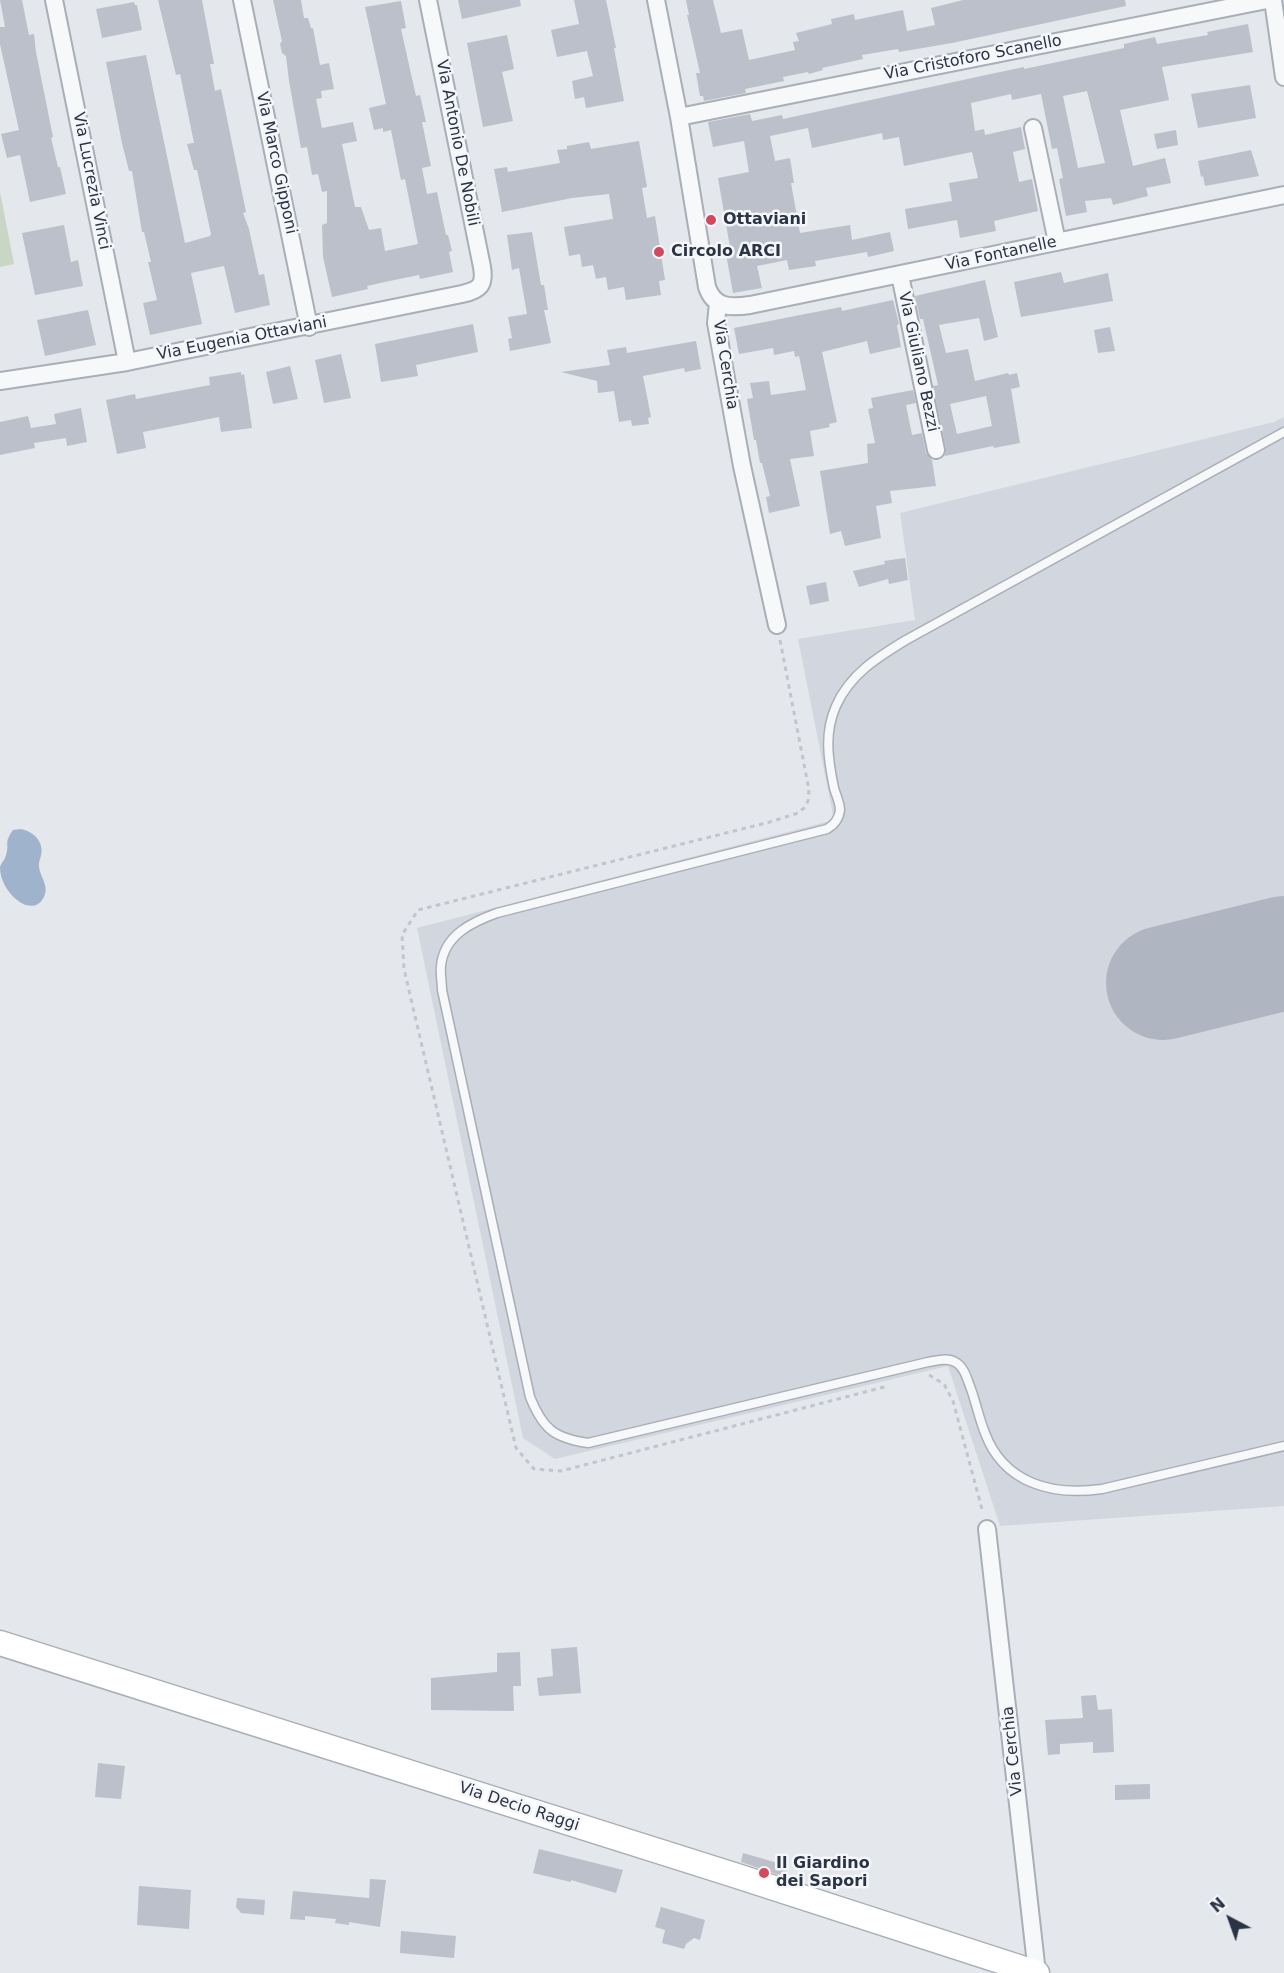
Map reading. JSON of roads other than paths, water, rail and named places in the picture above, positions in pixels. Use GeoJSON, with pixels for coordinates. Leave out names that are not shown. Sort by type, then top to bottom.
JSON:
{"type":"FeatureCollection","features":[{"type":"Feature","properties":{"kind":"main road","name":"Via Decio Raggi"},"geometry":{"type":"LineString","coordinates":[[0,1643],[1037,1973]]}},
{"type":"Feature","properties":{"kind":"street","name":"Via Lucrezia Vinci"},"geometry":{"type":"LineString","coordinates":[[54,0],[127,362]]}},
{"type":"Feature","properties":{"kind":"street","name":"Via Marco Gipponi"},"geometry":{"type":"LineString","coordinates":[[242,0],[309,327]]}},
{"type":"Feature","properties":{"kind":"street","name":"Via Antonio De Nobili"},"geometry":{"type":"LineString","coordinates":[[429,0],[484,276],[481,287]]}},
{"type":"Feature","properties":{"kind":"street","name":"Via Cerchia"},"geometry":{"type":"LineString","coordinates":[[656,0],[707,287],[709,294],[718,303],[716,323],[740,455],[777,625]]}},
{"type":"Feature","properties":{"kind":"street","name":"Via Cristoforo Scanello"},"geometry":{"type":"LineString","coordinates":[[678,117],[1267,0]]}},
{"type":"Feature","properties":{"kind":"street"},"geometry":{"type":"LineString","coordinates":[[1273,0],[1284,77]]}},
{"type":"Feature","properties":{"kind":"street"},"geometry":{"type":"LineString","coordinates":[[1033,128],[1057,242]]}},
{"type":"Feature","properties":{"kind":"street","name":"Via Fontanelle"},"geometry":{"type":"LineString","coordinates":[[718,303],[729,307],[750,305],[1284,195]]}},
{"type":"Feature","properties":{"kind":"street","name":"Via Giuliano Bezzi"},"geometry":{"type":"LineString","coordinates":[[900,275],[936,450]]}},
{"type":"Feature","properties":{"kind":"street","name":"Via Eugenia Ottaviani"},"geometry":{"type":"LineString","coordinates":[[0,381],[127,362],[309,327],[472,292],[481,287]]}},
{"type":"Feature","properties":{"kind":"street","name":"Via Cerchia"},"geometry":{"type":"LineString","coordinates":[[987,1529],[1037,1973]]}},
{"type":"Feature","properties":{"kind":"lane"},"geometry":{"type":"LineString","coordinates":[[1284,432],[874,659],[852,680],[836,705],[828,731],[828,758],[840,811],[835,824],[827,829],[497,913],[474,921],[456,933],[446,948],[441,965],[442,990],[530,1397],[537,1413],[550,1430],[567,1440],[588,1443],[945,1359],[955,1362],[964,1371],[985,1434],[1004,1465],[1023,1479],[1041,1487],[1078,1492],[1102,1489],[1284,1446]]}},
{"type":"Feature","properties":{"kind":"water"},"geometry":{"type":"Polygon","coordinates":[[[21,829],[35,836],[42,848],[39,868],[46,890],[40,902],[34,906],[19,902],[12,895],[6,887],[0,867],[7,851],[8,838],[13,830],[21,829]]]}},
{"type":"Feature","properties":{"kind":"place","name":"Ottaviani"},"geometry":{"type":"Point","coordinates":[711,220]}},
{"type":"Feature","properties":{"kind":"place","name":"Circolo ARCI"},"geometry":{"type":"Point","coordinates":[659,252]}},
{"type":"Feature","properties":{"kind":"place","name":"Il Giardino dei Sapori"},"geometry":{"type":"Point","coordinates":[764,1873]}}]}
